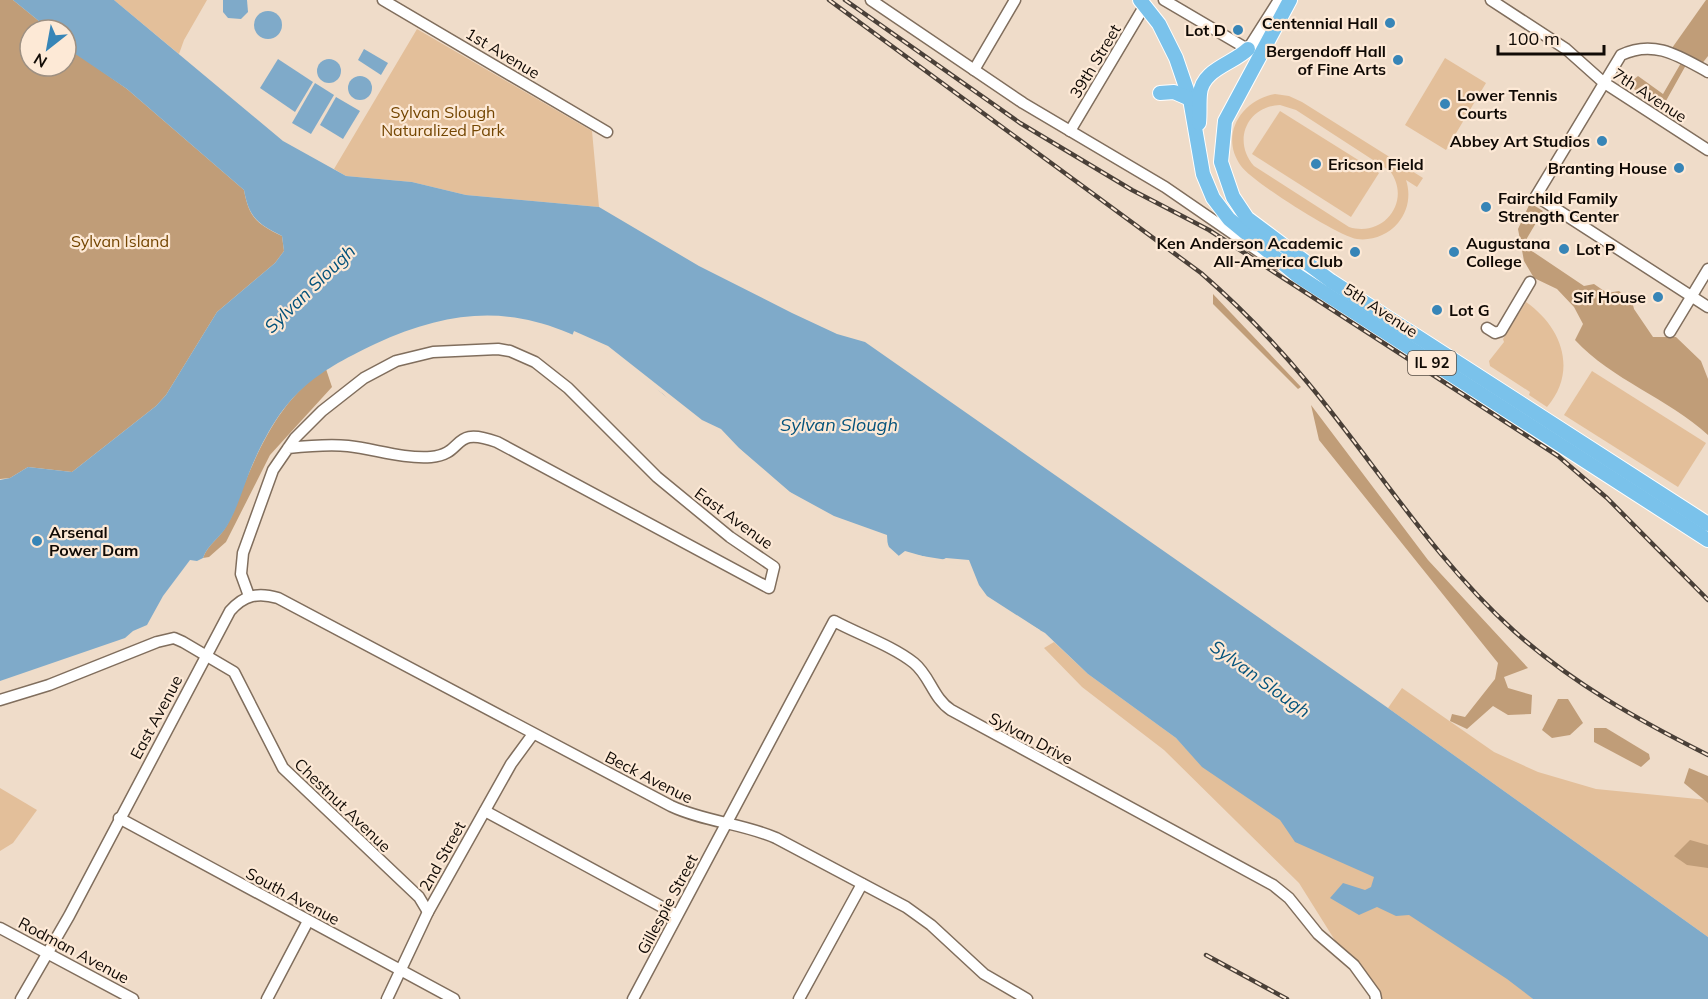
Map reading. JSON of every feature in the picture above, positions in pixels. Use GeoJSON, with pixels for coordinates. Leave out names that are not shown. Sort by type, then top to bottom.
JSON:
{"type":"FeatureCollection","features":[{"type":"Feature","properties":{"kind":"main road","name":"IL 92"},"geometry":{"type":"LineString","coordinates":[[1271,36],[1290,0]]}},
{"type":"Feature","properties":{"kind":"main road","name":"IL 92"},"geometry":{"type":"LineString","coordinates":[[1142,3],[1166,36],[1190,99],[1198,149]]}},
{"type":"Feature","properties":{"kind":"main road","name":"5th Avenue"},"geometry":{"type":"LineString","coordinates":[[1271,36],[1225,121],[1221,146],[1224,173],[1233,197],[1247,218],[1285,249],[1342,289],[1708,524]]}},
{"type":"Feature","properties":{"kind":"main road"},"geometry":{"type":"LineString","coordinates":[[1198,149],[1202,86],[1210,73],[1234,61],[1249,48]]}},
{"type":"Feature","properties":{"kind":"main road"},"geometry":{"type":"LineString","coordinates":[[1160,93],[1174,92],[1190,99]]}},
{"type":"Feature","properties":{"kind":"main road","name":"5th Avenue"},"geometry":{"type":"LineString","coordinates":[[1198,149],[1203,174],[1220,210],[1298,276],[1708,540]]}},
{"type":"Feature","properties":{"kind":"street","name":"1st Avenue"},"geometry":{"type":"LineString","coordinates":[[383,0],[607,132]]}},
{"type":"Feature","properties":{"kind":"street"},"geometry":{"type":"LineString","coordinates":[[871,0],[974,70],[1070,131],[1165,187],[1206,218],[1298,276]]}},
{"type":"Feature","properties":{"kind":"street"},"geometry":{"type":"LineString","coordinates":[[974,70],[1015,0]]}},
{"type":"Feature","properties":{"kind":"street"},"geometry":{"type":"LineString","coordinates":[[1164,0],[1240,45],[1249,48],[1260,45],[1271,36]]}},
{"type":"Feature","properties":{"kind":"street"},"geometry":{"type":"LineString","coordinates":[[1249,48],[1279,0]]}},
{"type":"Feature","properties":{"kind":"street","name":"7th Avenue"},"geometry":{"type":"LineString","coordinates":[[1491,0],[1566,49],[1603,82],[1708,150]]}},
{"type":"Feature","properties":{"kind":"street","name":"39th Street"},"geometry":{"type":"LineString","coordinates":[[1070,131],[1142,3]]}},
{"type":"Feature","properties":{"kind":"street"},"geometry":{"type":"LineString","coordinates":[[1708,72],[1671,52],[1646,47],[1621,55],[1536,196],[1708,307]]}},
{"type":"Feature","properties":{"kind":"street"},"geometry":{"type":"LineString","coordinates":[[1670,332],[1708,269]]}},
{"type":"Feature","properties":{"kind":"street"},"geometry":{"type":"LineString","coordinates":[[1487,328],[1495,333],[1501,331],[1530,282]]}},
{"type":"Feature","properties":{"kind":"street","name":"East Avenue"},"geometry":{"type":"LineString","coordinates":[[21,999],[230,611],[249,596],[241,574],[243,553],[273,470],[288,448],[307,424],[348,388],[396,361],[433,352],[510,351],[535,362],[557,379],[657,477],[730,537],[767,561],[774,567],[774,573],[769,588],[497,442],[478,435],[462,438],[450,451],[427,457],[347,446],[288,448]]}},
{"type":"Feature","properties":{"kind":"street","name":"Beck Avenue"},"geometry":{"type":"LineString","coordinates":[[249,596],[261,594],[278,598],[683,812],[765,833],[921,917],[984,974],[1027,999]]}},
{"type":"Feature","properties":{"kind":"street","name":"Sylvan Drive"},"geometry":{"type":"LineString","coordinates":[[727,824],[834,621],[912,662],[924,673],[940,703],[951,710],[1273,885],[1289,898],[1318,934],[1354,966],[1375,994],[1376,999]]}},
{"type":"Feature","properties":{"kind":"street","name":"Chestnut Avenue"},"geometry":{"type":"LineString","coordinates":[[0,700],[49,685],[167,638],[174,638],[224,664],[239,679],[283,768],[419,897],[428,912]]}},
{"type":"Feature","properties":{"kind":"street","name":"2nd Street"},"geometry":{"type":"LineString","coordinates":[[387,999],[428,912],[511,764],[533,734]]}},
{"type":"Feature","properties":{"kind":"street"},"geometry":{"type":"LineString","coordinates":[[740,800],[739,810],[744,818],[765,833]]}},
{"type":"Feature","properties":{"kind":"street"},"geometry":{"type":"LineString","coordinates":[[484,811],[677,915]]}},
{"type":"Feature","properties":{"kind":"street","name":"South Avenue"},"geometry":{"type":"LineString","coordinates":[[119,818],[454,999]]}},
{"type":"Feature","properties":{"kind":"street","name":"Gillespie Street"},"geometry":{"type":"LineString","coordinates":[[633,999],[727,824]]}},
{"type":"Feature","properties":{"kind":"street"},"geometry":{"type":"LineString","coordinates":[[799,999],[862,884]]}},
{"type":"Feature","properties":{"kind":"street"},"geometry":{"type":"LineString","coordinates":[[267,999],[308,921]]}},
{"type":"Feature","properties":{"kind":"street","name":"Rodman Avenue"},"geometry":{"type":"LineString","coordinates":[[0,928],[133,999]]}},
{"type":"Feature","properties":{"kind":"green space","name":"Sylvan Island"},"geometry":{"type":"Polygon","coordinates":[[[0,0],[13,0],[35,18],[18,18],[18,78],[78,78],[78,54],[127,89],[244,190],[249,208],[256,219],[282,236],[284,251],[275,263],[217,312],[166,395],[156,406],[72,472],[28,467],[10,478],[0,479],[0,0]]]}},
{"type":"Feature","properties":{"kind":"green space"},"geometry":{"type":"Polygon","coordinates":[[[114,0],[207,0],[184,40],[179,54],[114,0]]]}},
{"type":"Feature","properties":{"kind":"green space"},"geometry":{"type":"Polygon","coordinates":[[[1708,0],[1708,56],[1701,65],[1672,48],[1708,0]]]}},
{"type":"Feature","properties":{"kind":"green space","name":"Sylvan Slough Naturalized Park"},"geometry":{"type":"Polygon","coordinates":[[[417,29],[592,131],[599,207],[466,195],[412,182],[346,176],[334,169],[417,29]]]}},
{"type":"Feature","properties":{"kind":"green space","name":"Lower Tennis Courts"},"geometry":{"type":"Polygon","coordinates":[[[1445,58],[1486,83],[1446,150],[1405,125],[1445,58]]]}},
{"type":"Feature","properties":{"kind":"green space"},"geometry":{"type":"Polygon","coordinates":[[[1681,63],[1686,65],[1662,108],[1631,87],[1632,81],[1638,76],[1663,94],[1681,63]]]}},
{"type":"Feature","properties":{"kind":"green space"},"geometry":{"type":"Polygon","coordinates":[[[1275,94],[1289,96],[1302,102],[1423,178],[1417,187],[1406,180],[1408,197],[1406,208],[1394,227],[1385,234],[1368,239],[1347,236],[1296,207],[1248,173],[1235,155],[1232,143],[1233,132],[1244,112],[1263,98],[1275,94]],[[1280,105],[1259,111],[1251,118],[1246,127],[1244,146],[1254,166],[1349,227],[1362,229],[1383,222],[1396,205],[1398,194],[1396,182],[1390,171],[1296,110],[1280,105]]]}},
{"type":"Feature","properties":{"kind":"green space","name":"Ericson Field"},"geometry":{"type":"Polygon","coordinates":[[[1280,111],[1379,173],[1351,217],[1252,154],[1280,111]]]}},
{"type":"Feature","properties":{"kind":"green space"},"geometry":{"type":"Polygon","coordinates":[[[1530,203],[1543,211],[1523,245],[1584,286],[1594,284],[1607,293],[1619,291],[1632,301],[1634,309],[1653,337],[1676,337],[1701,361],[1708,379],[1708,435],[1676,410],[1606,367],[1575,340],[1583,324],[1574,307],[1557,289],[1534,278],[1524,261],[1518,229],[1530,203]]]}},
{"type":"Feature","properties":{"kind":"green space"},"geometry":{"type":"Polygon","coordinates":[[[1213,294],[1301,387],[1298,389],[1213,304],[1213,294]]]}},
{"type":"Feature","properties":{"kind":"green space"},"geometry":{"type":"Polygon","coordinates":[[[1526,302],[1549,324],[1562,350],[1562,379],[1547,407],[1529,395],[1530,392],[1490,366],[1489,361],[1504,342],[1503,339],[1526,302]]]}},
{"type":"Feature","properties":{"kind":"green space"},"geometry":{"type":"Polygon","coordinates":[[[326,369],[332,387],[270,455],[226,542],[209,557],[203,558],[229,521],[258,453],[276,421],[298,393],[326,369]]]}},
{"type":"Feature","properties":{"kind":"green space"},"geometry":{"type":"Polygon","coordinates":[[[1592,371],[1706,443],[1678,487],[1564,415],[1592,371]]]}},
{"type":"Feature","properties":{"kind":"green space"},"geometry":{"type":"Polygon","coordinates":[[[1311,405],[1428,560],[1528,668],[1504,677],[1508,688],[1532,695],[1531,714],[1508,715],[1493,706],[1467,729],[1450,721],[1452,714],[1465,717],[1495,679],[1498,663],[1319,440],[1311,405]]]}},
{"type":"Feature","properties":{"kind":"green space"},"geometry":{"type":"Polygon","coordinates":[[[1054,642],[1088,674],[1176,738],[1202,766],[1380,866],[1533,999],[1382,999],[1356,963],[1341,950],[1299,883],[1164,750],[1082,687],[1044,648],[1054,642]]]}},
{"type":"Feature","properties":{"kind":"green space"},"geometry":{"type":"Polygon","coordinates":[[[1402,688],[1494,752],[1538,772],[1596,789],[1708,800],[1708,937],[1388,708],[1402,688]]]}},
{"type":"Feature","properties":{"kind":"green space"},"geometry":{"type":"Polygon","coordinates":[[[1558,699],[1568,699],[1583,723],[1570,735],[1552,738],[1542,730],[1558,699]]]}},
{"type":"Feature","properties":{"kind":"green space"},"geometry":{"type":"Polygon","coordinates":[[[1594,728],[1606,728],[1649,754],[1650,759],[1641,767],[1594,742],[1594,728]]]}},
{"type":"Feature","properties":{"kind":"green space"},"geometry":{"type":"Polygon","coordinates":[[[1689,768],[1708,776],[1708,803],[1684,783],[1689,768]]]}},
{"type":"Feature","properties":{"kind":"green space"},"geometry":{"type":"Polygon","coordinates":[[[0,788],[37,810],[13,843],[0,851],[0,788]]]}},
{"type":"Feature","properties":{"kind":"green space"},"geometry":{"type":"Polygon","coordinates":[[[1690,840],[1708,845],[1708,868],[1687,865],[1674,856],[1690,840]]]}},
{"type":"Feature","properties":{"kind":"water","name":"Sylvan Slough"},"geometry":{"type":"Polygon","coordinates":[[[13,0],[114,0],[283,141],[346,176],[412,182],[466,195],[599,207],[699,266],[837,334],[865,342],[1388,708],[1708,937],[1708,999],[1533,999],[1507,979],[1409,915],[1396,916],[1377,907],[1359,915],[1330,898],[1343,883],[1365,890],[1371,887],[1374,877],[1295,842],[1280,820],[1202,767],[1176,738],[1088,674],[1045,633],[999,607],[980,592],[966,563],[916,555],[899,556],[889,547],[885,537],[824,512],[791,493],[722,434],[687,413],[619,360],[588,342],[529,320],[500,316],[470,316],[440,321],[408,330],[375,344],[317,376],[290,402],[266,437],[224,530],[203,558],[197,561],[190,560],[163,596],[147,625],[133,631],[125,638],[0,681],[0,480],[10,478],[28,467],[72,472],[156,406],[166,395],[217,312],[275,263],[284,251],[282,236],[256,219],[246,200],[244,190],[127,89],[78,56],[78,18],[35,18],[13,0]]]}},
{"type":"Feature","properties":{"kind":"water"},"geometry":{"type":"Polygon","coordinates":[[[223,0],[247,0],[248,12],[241,19],[228,18],[223,12],[223,0]]]}},
{"type":"Feature","properties":{"kind":"water"},"geometry":{"type":"Polygon","coordinates":[[[268,11],[278,15],[282,25],[278,35],[268,39],[258,35],[254,25],[258,15],[268,11]]]}},
{"type":"Feature","properties":{"kind":"water"},"geometry":{"type":"Polygon","coordinates":[[[364,49],[388,63],[381,75],[358,60],[364,49]]]}},
{"type":"Feature","properties":{"kind":"water"},"geometry":{"type":"Polygon","coordinates":[[[278,59],[313,82],[295,112],[260,88],[278,59]]]}},
{"type":"Feature","properties":{"kind":"water"},"geometry":{"type":"Polygon","coordinates":[[[329,59],[338,62],[341,71],[338,80],[329,83],[320,80],[317,71],[320,62],[329,59]]]}},
{"type":"Feature","properties":{"kind":"water"},"geometry":{"type":"Polygon","coordinates":[[[360,76],[369,79],[372,88],[369,97],[360,100],[351,97],[348,88],[351,79],[360,76]]]}},
{"type":"Feature","properties":{"kind":"water"},"geometry":{"type":"Polygon","coordinates":[[[315,83],[334,95],[311,134],[292,123],[315,83]]]}},
{"type":"Feature","properties":{"kind":"water"},"geometry":{"type":"Polygon","coordinates":[[[336,97],[360,111],[343,139],[320,125],[336,97]]]}},
{"type":"Feature","properties":{"kind":"pier"},"geometry":{"type":"Polygon","coordinates":[[[574,331],[608,346],[702,420],[721,429],[739,448],[790,492],[834,516],[887,535],[888,550],[883,539],[829,518],[789,495],[718,434],[688,418],[663,394],[606,354],[572,336],[574,331]]]}},
{"type":"Feature","properties":{"kind":"pier"},"geometry":{"type":"Polygon","coordinates":[[[905,551],[940,561],[946,558],[969,560],[979,585],[987,596],[1040,630],[1039,633],[997,610],[978,594],[964,566],[896,558],[905,551]]]}},
{"type":"Feature","properties":{"kind":"railway"},"geometry":{"type":"LineString","coordinates":[[829,0],[1201,273],[1257,326],[1296,368],[1431,542],[1457,573],[1514,631],[1582,684],[1656,728],[1708,755]]}},
{"type":"Feature","properties":{"kind":"railway"},"geometry":{"type":"LineString","coordinates":[[845,0],[1020,123],[1132,190],[1209,230],[1558,456],[1607,498],[1708,600]]}},
{"type":"Feature","properties":{"kind":"railway"},"geometry":{"type":"LineString","coordinates":[[1206,955],[1287,999]]}},
{"type":"Feature","properties":{"kind":"place","name":"Centennial Hall"},"geometry":{"type":"Point","coordinates":[1390,23]}},
{"type":"Feature","properties":{"kind":"place","name":"Lot D"},"geometry":{"type":"Point","coordinates":[1238,30]}},
{"type":"Feature","properties":{"kind":"place","name":"Bergendoff Hall of Fine Arts"},"geometry":{"type":"Point","coordinates":[1398,60]}},
{"type":"Feature","properties":{"kind":"place","name":"Lower Tennis Courts"},"geometry":{"type":"Point","coordinates":[1445,104]}},
{"type":"Feature","properties":{"kind":"place","name":"Abbey Art Studios"},"geometry":{"type":"Point","coordinates":[1602,141]}},
{"type":"Feature","properties":{"kind":"place","name":"Ericson Field"},"geometry":{"type":"Point","coordinates":[1316,164]}},
{"type":"Feature","properties":{"kind":"place","name":"Branting House"},"geometry":{"type":"Point","coordinates":[1679,168]}},
{"type":"Feature","properties":{"kind":"place","name":"Fairchild Family Strength Center"},"geometry":{"type":"Point","coordinates":[1486,207]}},
{"type":"Feature","properties":{"kind":"place","name":"Lot P"},"geometry":{"type":"Point","coordinates":[1564,249]}},
{"type":"Feature","properties":{"kind":"place","name":"Ken Anderson Academic All-America Club"},"geometry":{"type":"Point","coordinates":[1355,252]}},
{"type":"Feature","properties":{"kind":"place","name":"Augustana College"},"geometry":{"type":"Point","coordinates":[1454,252]}},
{"type":"Feature","properties":{"kind":"place","name":"Sif House"},"geometry":{"type":"Point","coordinates":[1658,297]}},
{"type":"Feature","properties":{"kind":"place","name":"Lot G"},"geometry":{"type":"Point","coordinates":[1437,310]}},
{"type":"Feature","properties":{"kind":"place","name":"Arsenal Power Dam"},"geometry":{"type":"Point","coordinates":[37,541]}}]}
